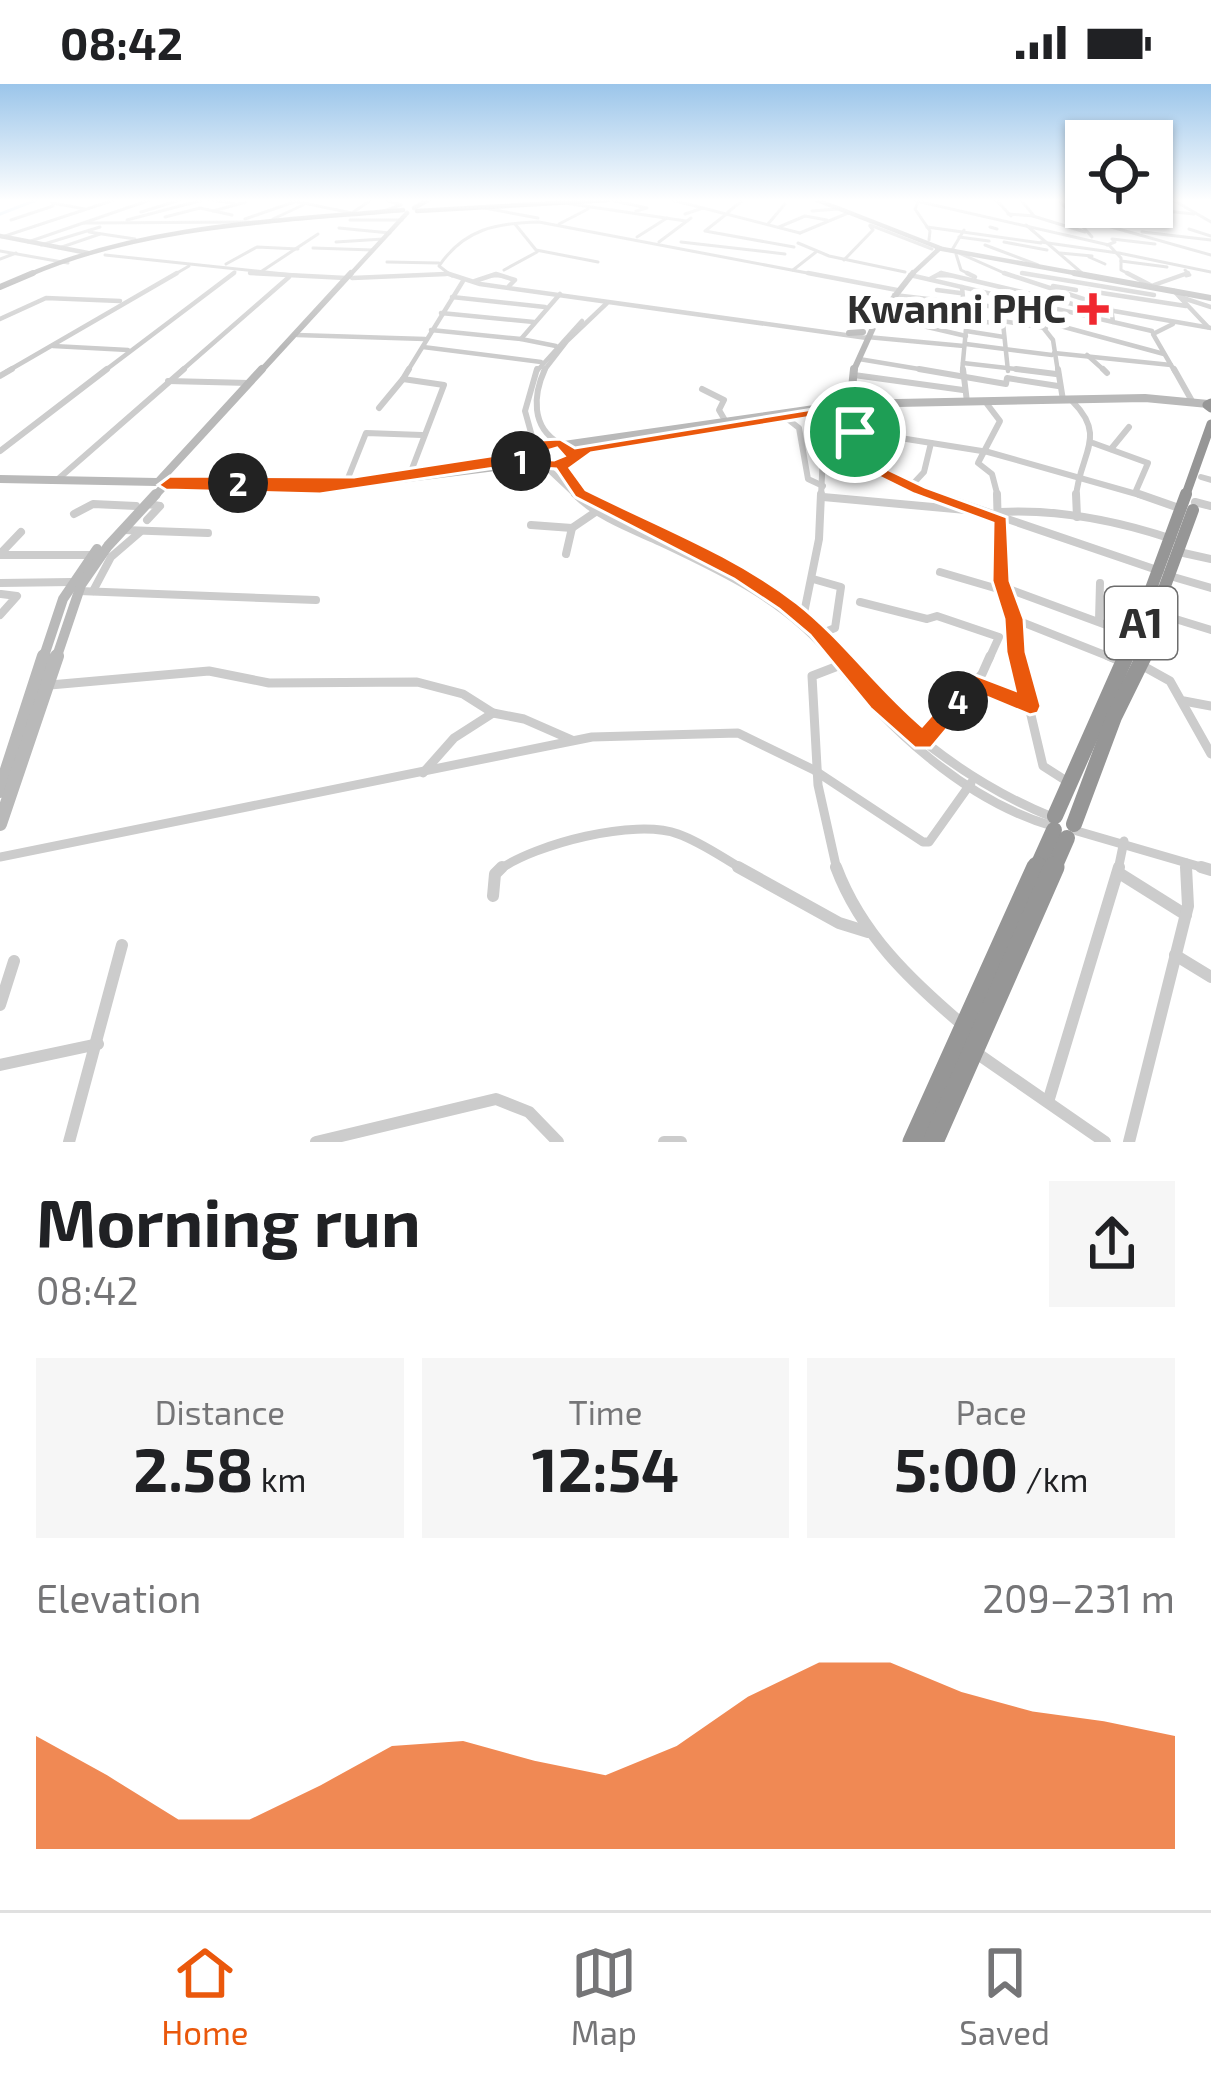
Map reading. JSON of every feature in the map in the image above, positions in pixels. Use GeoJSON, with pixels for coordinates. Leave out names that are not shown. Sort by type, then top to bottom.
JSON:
{"type":"FeatureCollection","features":[{"type":"Feature","properties":{"kind":"highway","name":"A1"},"geometry":{"type":"LineString","coordinates":[[1196,506],[1211,424]]}},
{"type":"Feature","properties":{"kind":"highway","name":"A1"},"geometry":{"type":"LineString","coordinates":[[1062,826],[1072,784],[1196,506],[1211,445]]}},
{"type":"Feature","properties":{"kind":"highway","name":"A1"},"geometry":{"type":"LineString","coordinates":[[933,1142],[969,1038],[1062,826],[1143,666],[1165,574]]}},
{"type":"Feature","properties":{"kind":"highway","name":"A1"},"geometry":{"type":"LineString","coordinates":[[913,1142],[969,1038]]}},
{"type":"Feature","properties":{"kind":"main road"},"geometry":{"type":"LineString","coordinates":[[64,249],[87,256]]}},
{"type":"Feature","properties":{"kind":"main road"},"geometry":{"type":"LineString","coordinates":[[0,286],[118,249]]}},
{"type":"Feature","properties":{"kind":"main road"},"geometry":{"type":"LineString","coordinates":[[0,824],[92,556],[374,249]]}},
{"type":"Feature","properties":{"kind":"main road"},"geometry":{"type":"LineString","coordinates":[[846,406],[864,337],[907,273],[931,249]]}},
{"type":"Feature","properties":{"kind":"main road"},"geometry":{"type":"LineString","coordinates":[[946,249],[1082,273],[1128,293],[1177,294],[1211,303]]}},
{"type":"Feature","properties":{"kind":"main road"},"geometry":{"type":"LineString","coordinates":[[163,483],[373,250]]}},
{"type":"Feature","properties":{"kind":"main road"},"geometry":{"type":"LineString","coordinates":[[0,286],[87,256]]}},
{"type":"Feature","properties":{"kind":"main road"},"geometry":{"type":"LineString","coordinates":[[846,406],[864,337],[893,292]]}},
{"type":"Feature","properties":{"kind":"main road"},"geometry":{"type":"LineString","coordinates":[[848,334],[864,337]]}},
{"type":"Feature","properties":{"kind":"main road"},"geometry":{"type":"LineString","coordinates":[[163,483],[320,490],[567,460],[590,448],[846,406],[1161,400],[1210,405]]}},
{"type":"Feature","properties":{"kind":"main road"},"geometry":{"type":"LineString","coordinates":[[0,479],[346,483],[533,448],[846,406],[1003,401],[1192,401],[1210,405]]}},
{"type":"Feature","properties":{"kind":"main road"},"geometry":{"type":"LineString","coordinates":[[562,444],[572,452],[567,460]]}},
{"type":"Feature","properties":{"kind":"main road"},"geometry":{"type":"LineString","coordinates":[[533,448],[540,463]]}},
{"type":"Feature","properties":{"kind":"main road"},"geometry":{"type":"LineString","coordinates":[[0,791],[81,588],[141,505]]}},
{"type":"Feature","properties":{"kind":"street"},"geometry":{"type":"LineString","coordinates":[[226,263],[252,249]]}},
{"type":"Feature","properties":{"kind":"street"},"geometry":{"type":"LineString","coordinates":[[258,274],[296,249]]}},
{"type":"Feature","properties":{"kind":"street"},"geometry":{"type":"LineString","coordinates":[[354,249],[373,250]]}},
{"type":"Feature","properties":{"kind":"street"},"geometry":{"type":"LineString","coordinates":[[440,263],[450,249]]}},
{"type":"Feature","properties":{"kind":"street"},"geometry":{"type":"LineString","coordinates":[[448,273],[445,263],[451,249]]}},
{"type":"Feature","properties":{"kind":"street"},"geometry":{"type":"LineString","coordinates":[[682,249],[961,305],[1095,319],[1152,331],[1173,324]]}},
{"type":"Feature","properties":{"kind":"street"},"geometry":{"type":"LineString","coordinates":[[745,249],[785,254]]}},
{"type":"Feature","properties":{"kind":"street"},"geometry":{"type":"LineString","coordinates":[[770,267],[791,249]]}},
{"type":"Feature","properties":{"kind":"street"},"geometry":{"type":"LineString","coordinates":[[808,249],[961,290]]}},
{"type":"Feature","properties":{"kind":"street"},"geometry":{"type":"LineString","coordinates":[[825,277],[853,249]]}},
{"type":"Feature","properties":{"kind":"street"},"geometry":{"type":"LineString","coordinates":[[972,253],[977,249]]}},
{"type":"Feature","properties":{"kind":"street"},"geometry":{"type":"LineString","coordinates":[[1002,249],[1034,263]]}},
{"type":"Feature","properties":{"kind":"street"},"geometry":{"type":"LineString","coordinates":[[1040,249],[1105,264]]}},
{"type":"Feature","properties":{"kind":"street"},"geometry":{"type":"LineString","coordinates":[[1052,249],[1082,273]]}},
{"type":"Feature","properties":{"kind":"street"},"geometry":{"type":"LineString","coordinates":[[1080,249],[1114,250],[1186,271],[1211,273]]}},
{"type":"Feature","properties":{"kind":"street"},"geometry":{"type":"LineString","coordinates":[[1173,249],[1176,252]]}},
{"type":"Feature","properties":{"kind":"street"},"geometry":{"type":"LineString","coordinates":[[1176,252],[1183,249]]}},
{"type":"Feature","properties":{"kind":"street"},"geometry":{"type":"LineString","coordinates":[[0,250],[68,262]]}},
{"type":"Feature","properties":{"kind":"street"},"geometry":{"type":"LineString","coordinates":[[1114,250],[1121,270],[1153,292]]}},
{"type":"Feature","properties":{"kind":"street"},"geometry":{"type":"LineString","coordinates":[[504,269],[538,251],[598,262]]}},
{"type":"Feature","properties":{"kind":"street"},"geometry":{"type":"LineString","coordinates":[[106,252],[236,272],[326,273],[322,278],[448,273],[560,294]]}},
{"type":"Feature","properties":{"kind":"street"},"geometry":{"type":"LineString","coordinates":[[793,270],[816,252]]}},
{"type":"Feature","properties":{"kind":"street"},"geometry":{"type":"LineString","coordinates":[[955,252],[958,265],[992,294],[1002,322],[1009,368],[1003,401]]}},
{"type":"Feature","properties":{"kind":"street"},"geometry":{"type":"LineString","coordinates":[[955,252],[1113,312],[1139,313],[1139,301]]}},
{"type":"Feature","properties":{"kind":"street"},"geometry":{"type":"LineString","coordinates":[[1087,257],[1094,252]]}},
{"type":"Feature","properties":{"kind":"street"},"geometry":{"type":"LineString","coordinates":[[1173,265],[1176,252]]}},
{"type":"Feature","properties":{"kind":"street"},"geometry":{"type":"LineString","coordinates":[[0,261],[17,253]]}},
{"type":"Feature","properties":{"kind":"street"},"geometry":{"type":"LineString","coordinates":[[1015,278],[1058,253]]}},
{"type":"Feature","properties":{"kind":"street"},"geometry":{"type":"LineString","coordinates":[[809,273],[829,256]]}},
{"type":"Feature","properties":{"kind":"street"},"geometry":{"type":"LineString","coordinates":[[1121,261],[1173,265]]}},
{"type":"Feature","properties":{"kind":"street"},"geometry":{"type":"LineString","coordinates":[[387,262],[440,263]]}},
{"type":"Feature","properties":{"kind":"street"},"geometry":{"type":"LineString","coordinates":[[440,263],[463,280],[848,334]]}},
{"type":"Feature","properties":{"kind":"street"},"geometry":{"type":"LineString","coordinates":[[57,481],[304,265]]}},
{"type":"Feature","properties":{"kind":"street"},"geometry":{"type":"LineString","coordinates":[[0,372],[190,266]]}},
{"type":"Feature","properties":{"kind":"street"},"geometry":{"type":"LineString","coordinates":[[770,267],[893,292]]}},
{"type":"Feature","properties":{"kind":"street"},"geometry":{"type":"LineString","coordinates":[[850,282],[859,271]]}},
{"type":"Feature","properties":{"kind":"street"},"geometry":{"type":"LineString","coordinates":[[1139,301],[1185,280],[1186,271]]}},
{"type":"Feature","properties":{"kind":"street"},"geometry":{"type":"LineString","coordinates":[[0,451],[236,272]]}},
{"type":"Feature","properties":{"kind":"street"},"geometry":{"type":"LineString","coordinates":[[930,279],[940,273],[1113,312],[1210,328]]}},
{"type":"Feature","properties":{"kind":"street"},"geometry":{"type":"LineString","coordinates":[[968,273],[1004,274]]}},
{"type":"Feature","properties":{"kind":"street"},"geometry":{"type":"LineString","coordinates":[[1022,273],[1128,293],[1139,301],[1186,306]]}},
{"type":"Feature","properties":{"kind":"street"},"geometry":{"type":"LineString","coordinates":[[476,281],[501,274],[515,280],[509,286]]}},
{"type":"Feature","properties":{"kind":"street"},"geometry":{"type":"LineString","coordinates":[[380,408],[463,280]]}},
{"type":"Feature","properties":{"kind":"street"},"geometry":{"type":"LineString","coordinates":[[1090,285],[1091,302]]}},
{"type":"Feature","properties":{"kind":"street"},"geometry":{"type":"LineString","coordinates":[[1040,286],[1076,290]]}},
{"type":"Feature","properties":{"kind":"street"},"geometry":{"type":"LineString","coordinates":[[937,290],[992,294],[1095,319]]}},
{"type":"Feature","properties":{"kind":"street"},"geometry":{"type":"LineString","coordinates":[[961,290],[962,377],[967,402]]}},
{"type":"Feature","properties":{"kind":"street"},"geometry":{"type":"LineString","coordinates":[[521,339],[560,294]]}},
{"type":"Feature","properties":{"kind":"street"},"geometry":{"type":"LineString","coordinates":[[1177,294],[1210,328]]}},
{"type":"Feature","properties":{"kind":"street"},"geometry":{"type":"LineString","coordinates":[[451,297],[545,308]]}},
{"type":"Feature","properties":{"kind":"street"},"geometry":{"type":"LineString","coordinates":[[0,319],[50,298],[123,302]]}},
{"type":"Feature","properties":{"kind":"street"},"geometry":{"type":"LineString","coordinates":[[533,448],[526,403],[541,362],[606,300]]}},
{"type":"Feature","properties":{"kind":"street"},"geometry":{"type":"LineString","coordinates":[[562,444],[547,436],[535,412],[539,386],[548,362],[606,300]]}},
{"type":"Feature","properties":{"kind":"street"},"geometry":{"type":"LineString","coordinates":[[1057,309],[1061,300]]}},
{"type":"Feature","properties":{"kind":"street"},"geometry":{"type":"LineString","coordinates":[[1030,311],[1048,328],[1058,386],[1089,418],[1093,443],[1082,461],[1075,494],[1077,518]]}},
{"type":"Feature","properties":{"kind":"street"},"geometry":{"type":"LineString","coordinates":[[1113,312],[1113,322]]}},
{"type":"Feature","properties":{"kind":"street"},"geometry":{"type":"LineString","coordinates":[[441,313],[534,322]]}},
{"type":"Feature","properties":{"kind":"street"},"geometry":{"type":"LineString","coordinates":[[882,313],[1065,327]]}},
{"type":"Feature","properties":{"kind":"street"},"geometry":{"type":"LineString","coordinates":[[882,313],[1005,350],[1171,365]]}},
{"type":"Feature","properties":{"kind":"street"},"geometry":{"type":"LineString","coordinates":[[1042,321],[1112,344],[1164,354]]}},
{"type":"Feature","properties":{"kind":"street"},"geometry":{"type":"LineString","coordinates":[[1086,332],[1113,322]]}},
{"type":"Feature","properties":{"kind":"street"},"geometry":{"type":"LineString","coordinates":[[431,330],[556,346]]}},
{"type":"Feature","properties":{"kind":"street"},"geometry":{"type":"LineString","coordinates":[[1152,331],[1192,401]]}},
{"type":"Feature","properties":{"kind":"street"},"geometry":{"type":"LineString","coordinates":[[297,335],[424,343],[541,362]]}},
{"type":"Feature","properties":{"kind":"street"},"geometry":{"type":"LineString","coordinates":[[864,337],[1004,338]]}},
{"type":"Feature","properties":{"kind":"street"},"geometry":{"type":"LineString","coordinates":[[52,346],[131,350]]}},
{"type":"Feature","properties":{"kind":"street"},"geometry":{"type":"LineString","coordinates":[[1086,354],[1106,374]]}},
{"type":"Feature","properties":{"kind":"street"},"geometry":{"type":"LineString","coordinates":[[859,359],[962,377],[1058,386]]}},
{"type":"Feature","properties":{"kind":"street"},"geometry":{"type":"LineString","coordinates":[[963,364],[1056,374]]}},
{"type":"Feature","properties":{"kind":"street"},"geometry":{"type":"LineString","coordinates":[[854,375],[963,390]]}},
{"type":"Feature","properties":{"kind":"street"},"geometry":{"type":"LineString","coordinates":[[403,379],[444,385],[410,474]]}},
{"type":"Feature","properties":{"kind":"street"},"geometry":{"type":"LineString","coordinates":[[166,381],[250,383]]}},
{"type":"Feature","properties":{"kind":"street"},"geometry":{"type":"LineString","coordinates":[[703,389],[724,400],[718,410],[727,423]]}},
{"type":"Feature","properties":{"kind":"street"},"geometry":{"type":"LineString","coordinates":[[987,404],[1000,421],[988,452],[978,463],[992,474],[1001,516],[999,567],[1014,619],[1016,652],[1042,766],[1072,784]]}},
{"type":"Feature","properties":{"kind":"street"},"geometry":{"type":"LineString","coordinates":[[803,618],[823,497],[825,411]]}},
{"type":"Feature","properties":{"kind":"street"},"geometry":{"type":"LineString","coordinates":[[785,417],[799,428],[808,478],[824,486]]}},
{"type":"Feature","properties":{"kind":"street"},"geometry":{"type":"LineString","coordinates":[[825,426],[988,452],[1082,475],[1135,494],[1196,506]]}},
{"type":"Feature","properties":{"kind":"street"},"geometry":{"type":"LineString","coordinates":[[1111,449],[1129,427]]}},
{"type":"Feature","properties":{"kind":"street"},"geometry":{"type":"LineString","coordinates":[[850,457],[855,432]]}},
{"type":"Feature","properties":{"kind":"street"},"geometry":{"type":"LineString","coordinates":[[346,483],[366,433],[422,435]]}},
{"type":"Feature","properties":{"kind":"street"},"geometry":{"type":"LineString","coordinates":[[911,486],[924,472],[931,443]]}},
{"type":"Feature","properties":{"kind":"street"},"geometry":{"type":"LineString","coordinates":[[1093,443],[1148,463],[1135,494]]}},
{"type":"Feature","properties":{"kind":"street"},"geometry":{"type":"LineString","coordinates":[[826,448],[973,510],[1211,588]]}},
{"type":"Feature","properties":{"kind":"street"},"geometry":{"type":"LineString","coordinates":[[567,460],[563,468],[588,499],[741,575],[803,618],[878,702],[923,741],[1062,826]]}},
{"type":"Feature","properties":{"kind":"street"},"geometry":{"type":"LineString","coordinates":[[540,463],[556,471],[574,496],[597,511],[751,587],[805,627],[896,729],[971,783],[1034,821],[1124,841],[1211,870]]}},
{"type":"Feature","properties":{"kind":"street"},"geometry":{"type":"LineString","coordinates":[[823,497],[973,510]]}},
{"type":"Feature","properties":{"kind":"street"},"geometry":{"type":"LineString","coordinates":[[74,514],[93,504],[160,506],[147,520]]}},
{"type":"Feature","properties":{"kind":"street"},"geometry":{"type":"LineString","coordinates":[[1001,516],[1033,510],[1077,518],[1211,559]]}},
{"type":"Feature","properties":{"kind":"street"},"geometry":{"type":"LineString","coordinates":[[531,526],[572,528],[597,511]]}},
{"type":"Feature","properties":{"kind":"street"},"geometry":{"type":"LineString","coordinates":[[566,554],[572,528]]}},
{"type":"Feature","properties":{"kind":"street"},"geometry":{"type":"LineString","coordinates":[[122,530],[208,533]]}},
{"type":"Feature","properties":{"kind":"street"},"geometry":{"type":"LineString","coordinates":[[81,588],[141,530]]}},
{"type":"Feature","properties":{"kind":"street"},"geometry":{"type":"LineString","coordinates":[[0,555],[21,532]]}},
{"type":"Feature","properties":{"kind":"street"},"geometry":{"type":"LineString","coordinates":[[0,555],[92,556]]}},
{"type":"Feature","properties":{"kind":"street"},"geometry":{"type":"LineString","coordinates":[[940,572],[1005,589],[1136,636]]}},
{"type":"Feature","properties":{"kind":"street"},"geometry":{"type":"LineString","coordinates":[[813,579],[842,586],[835,628],[820,634]]}},
{"type":"Feature","properties":{"kind":"street"},"geometry":{"type":"LineString","coordinates":[[0,583],[316,600]]}},
{"type":"Feature","properties":{"kind":"street"},"geometry":{"type":"LineString","coordinates":[[0,594],[11,583]]}},
{"type":"Feature","properties":{"kind":"street"},"geometry":{"type":"LineString","coordinates":[[1099,620],[1100,583]]}},
{"type":"Feature","properties":{"kind":"street"},"geometry":{"type":"LineString","coordinates":[[0,594],[16,596],[0,615]]}},
{"type":"Feature","properties":{"kind":"street"},"geometry":{"type":"LineString","coordinates":[[860,602],[927,619],[937,616],[997,635],[995,654],[923,741]]}},
{"type":"Feature","properties":{"kind":"street"},"geometry":{"type":"LineString","coordinates":[[1156,613],[1211,630]]}},
{"type":"Feature","properties":{"kind":"street"},"geometry":{"type":"LineString","coordinates":[[1014,619],[1124,663]]}},
{"type":"Feature","properties":{"kind":"street"},"geometry":{"type":"LineString","coordinates":[[838,666],[812,676],[814,770],[835,874],[869,933],[912,983],[969,1038],[1105,1142]]}},
{"type":"Feature","properties":{"kind":"street"},"geometry":{"type":"LineString","coordinates":[[1143,666],[1170,681],[1211,754]]}},
{"type":"Feature","properties":{"kind":"street"},"geometry":{"type":"LineString","coordinates":[[50,686],[209,671],[269,683],[416,682],[463,694],[493,712],[524,719],[573,741]]}},
{"type":"Feature","properties":{"kind":"street"},"geometry":{"type":"LineString","coordinates":[[973,682],[1030,706]]}},
{"type":"Feature","properties":{"kind":"street"},"geometry":{"type":"LineString","coordinates":[[1183,700],[1211,706]]}},
{"type":"Feature","properties":{"kind":"street"},"geometry":{"type":"LineString","coordinates":[[423,773],[434,755],[461,730],[493,712]]}},
{"type":"Feature","properties":{"kind":"street"},"geometry":{"type":"LineString","coordinates":[[0,857],[573,741],[738,733],[814,770],[923,842],[929,842],[971,783]]}},
{"type":"Feature","properties":{"kind":"street"},"geometry":{"type":"LineString","coordinates":[[493,896],[496,874],[503,866],[594,832],[648,827],[676,833],[839,923],[869,933]]}},
{"type":"Feature","properties":{"kind":"street"},"geometry":{"type":"LineString","coordinates":[[1048,1102],[1119,873],[1124,841]]}},
{"type":"Feature","properties":{"kind":"street"},"geometry":{"type":"LineString","coordinates":[[1129,1142],[1186,914],[1191,884],[1186,862]]}},
{"type":"Feature","properties":{"kind":"street"},"geometry":{"type":"LineString","coordinates":[[1119,873],[1186,914]]}},
{"type":"Feature","properties":{"kind":"street"},"geometry":{"type":"LineString","coordinates":[[69,1142],[122,945]]}},
{"type":"Feature","properties":{"kind":"street"},"geometry":{"type":"LineString","coordinates":[[1175,955],[1211,977]]}},
{"type":"Feature","properties":{"kind":"street"},"geometry":{"type":"LineString","coordinates":[[0,1005],[14,961]]}},
{"type":"Feature","properties":{"kind":"street"},"geometry":{"type":"LineString","coordinates":[[0,1065],[98,1044]]}},
{"type":"Feature","properties":{"kind":"street"},"geometry":{"type":"LineString","coordinates":[[316,1142],[496,1099],[529,1112],[558,1142]]}},
{"type":"Feature","properties":{"kind":"street"},"geometry":{"type":"LineString","coordinates":[[664,1142],[680,1142]]}},
{"type":"Feature","properties":{"kind":"place","name":"Kwanni PHC"},"geometry":{"type":"Point","coordinates":[1093,309]}},
{"type":"Feature","properties":{"kind":"route"},"geometry":{"type":"LineString","coordinates":[[855,432],[825,426],[825,411],[590,448],[566,461],[556,464],[525,460],[320,490],[166,485],[170,481],[354,482],[514,457],[546,443],[560,443],[572,452],[569,459],[566,461],[563,464],[563,468],[580,493],[741,575],[785,604],[817,630],[878,702],[923,741],[973,682],[1030,706],[1016,652],[1014,619],[1001,581],[1001,520],[850,457],[855,432]]}}]}
